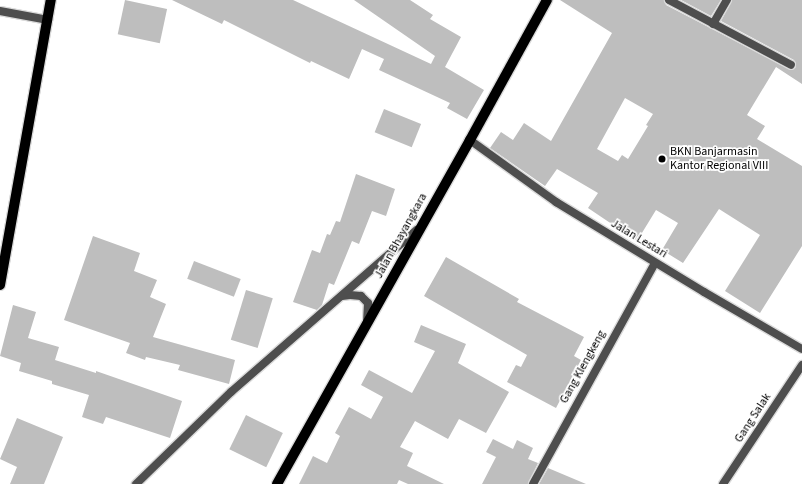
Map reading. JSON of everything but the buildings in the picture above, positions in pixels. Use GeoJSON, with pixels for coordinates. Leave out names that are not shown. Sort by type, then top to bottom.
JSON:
{"type":"FeatureCollection","features":[{"type":"Feature","properties":{"kind":"main road"},"geometry":{"type":"LineString","coordinates":[[0,285],[51,0]]}},
{"type":"Feature","properties":{"kind":"main road","name":"Jalan Bhayangkara"},"geometry":{"type":"LineString","coordinates":[[277,484],[470,140],[546,0]]}},
{"type":"Feature","properties":{"kind":"street"},"geometry":{"type":"LineString","coordinates":[[669,0],[791,65]]}},
{"type":"Feature","properties":{"kind":"street"},"geometry":{"type":"LineString","coordinates":[[713,24],[727,0]]}},
{"type":"Feature","properties":{"kind":"street"},"geometry":{"type":"LineString","coordinates":[[0,10],[48,20]]}},
{"type":"Feature","properties":{"kind":"street","name":"Jalan Lestari"},"geometry":{"type":"LineString","coordinates":[[470,140],[556,202],[655,263],[802,349]]}},
{"type":"Feature","properties":{"kind":"street"},"geometry":{"type":"LineString","coordinates":[[136,484],[231,392],[421,227]]}},
{"type":"Feature","properties":{"kind":"street","name":"Gang Klengkeng"},"geometry":{"type":"LineString","coordinates":[[533,484],[655,263]]}},
{"type":"Feature","properties":{"kind":"street"},"geometry":{"type":"LineString","coordinates":[[342,296],[361,296],[368,302],[369,311],[365,327]]}},
{"type":"Feature","properties":{"kind":"street","name":"Gang Salak"},"geometry":{"type":"LineString","coordinates":[[723,484],[802,365]]}},
{"type":"Feature","properties":{"kind":"place","name":"BKN Banjarmasin Kantor Regional VIII"},"geometry":{"type":"Point","coordinates":[662,159]}}]}
